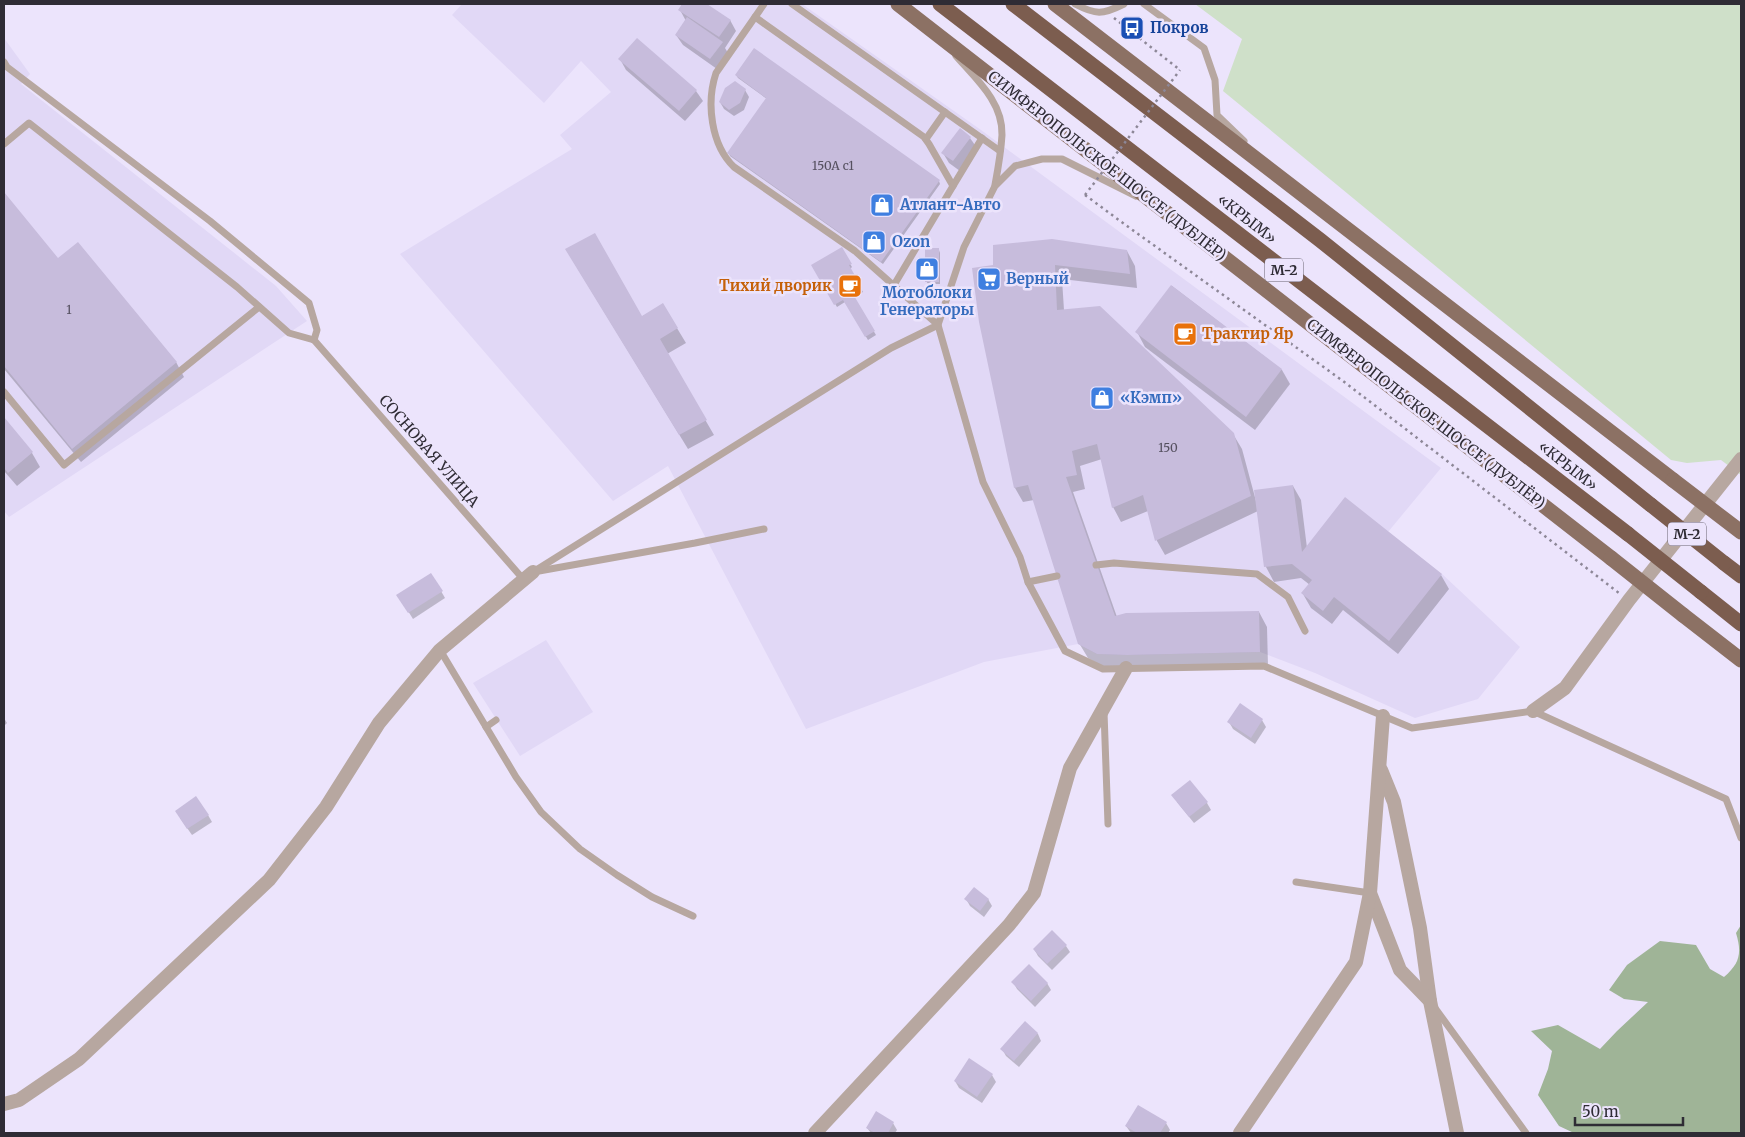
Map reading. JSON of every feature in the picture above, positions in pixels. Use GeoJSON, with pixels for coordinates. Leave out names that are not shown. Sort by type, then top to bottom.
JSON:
{"type":"FeatureCollection","features":[{"type":"Feature","properties":{"kind":"highway","name":"«КРЫМ»"},"geometry":{"type":"LineString","coordinates":[[940,4],[1628,534],[1741,624]]}},
{"type":"Feature","properties":{"kind":"highway","name":"«КРЫМ»"},"geometry":{"type":"LineString","coordinates":[[1013,4],[1320,240],[1741,576]]}},
{"type":"Feature","properties":{"kind":"main road","name":"СИМФЕРОПОЛЬСКОЕ ШОССЕ (ДУБЛЁР)"},"geometry":{"type":"LineString","coordinates":[[898,4],[1741,660]]}},
{"type":"Feature","properties":{"kind":"main road"},"geometry":{"type":"LineString","coordinates":[[1055,4],[1741,532]]}},
{"type":"Feature","properties":{"kind":"street"},"geometry":{"type":"LineString","coordinates":[[1533,711],[1565,688],[1629,600],[1741,459]]}},
{"type":"Feature","properties":{"kind":"street"},"geometry":{"type":"LineString","coordinates":[[4,1104],[19,1100],[79,1059],[269,880],[326,807],[379,724],[440,650],[528,576]]}},
{"type":"Feature","properties":{"kind":"street"},"geometry":{"type":"LineString","coordinates":[[815,1133],[1009,924],[1034,893],[1070,768],[1126,668]]}},
{"type":"Feature","properties":{"kind":"street"},"geometry":{"type":"LineString","coordinates":[[1240,1133],[1356,962],[1370,894],[1383,716]]}},
{"type":"Feature","properties":{"kind":"street"},"geometry":{"type":"LineString","coordinates":[[1380,767],[1394,802],[1420,928],[1430,1001],[1457,1133]]}},
{"type":"Feature","properties":{"kind":"street"},"geometry":{"type":"LineString","coordinates":[[1370,894],[1400,970],[1430,1001]]}},
{"type":"Feature","properties":{"kind":"lane"},"geometry":{"type":"LineString","coordinates":[[764,4],[716,73],[712,83],[711,111],[722,152],[734,167],[850,247],[938,325],[983,482],[1020,557],[1028,582],[1065,651],[1103,669],[1264,666],[1412,728],[1533,711],[1726,799],[1741,838]]}},
{"type":"Feature","properties":{"kind":"lane"},"geometry":{"type":"LineString","coordinates":[[792,4],[1000,151]]}},
{"type":"Feature","properties":{"kind":"lane"},"geometry":{"type":"LineString","coordinates":[[1075,4],[1092,13],[1110,11],[1124,4]]}},
{"type":"Feature","properties":{"kind":"lane"},"geometry":{"type":"LineString","coordinates":[[1144,4],[1204,48],[1215,80],[1217,115],[1284,180]]}},
{"type":"Feature","properties":{"kind":"lane"},"geometry":{"type":"LineString","coordinates":[[755,17],[926,139],[953,186]]}},
{"type":"Feature","properties":{"kind":"lane"},"geometry":{"type":"LineString","coordinates":[[936,34],[990,96],[1001,123],[1002,134],[995,186]]}},
{"type":"Feature","properties":{"kind":"lane"},"geometry":{"type":"LineString","coordinates":[[4,144],[29,123],[237,287],[289,333],[314,340],[316,330],[309,303],[210,220],[5,66]]}},
{"type":"Feature","properties":{"kind":"lane"},"geometry":{"type":"LineString","coordinates":[[926,139],[945,112]]}},
{"type":"Feature","properties":{"kind":"lane"},"geometry":{"type":"LineString","coordinates":[[894,285],[982,138]]}},
{"type":"Feature","properties":{"kind":"lane"},"geometry":{"type":"LineString","coordinates":[[528,576],[891,348],[938,325],[964,247],[995,186],[1015,166],[1042,159],[1062,160],[1165,211]]}},
{"type":"Feature","properties":{"kind":"lane"},"geometry":{"type":"LineString","coordinates":[[4,392],[64,465],[259,307]]}},
{"type":"Feature","properties":{"kind":"lane","name":"СОСНОВАЯ УЛИЦА"},"geometry":{"type":"LineString","coordinates":[[314,340],[528,576]]}},
{"type":"Feature","properties":{"kind":"lane"},"geometry":{"type":"LineString","coordinates":[[528,576],[764,529]]}},
{"type":"Feature","properties":{"kind":"lane"},"geometry":{"type":"LineString","coordinates":[[1096,565],[1114,563],[1257,574],[1288,597],[1305,631]]}},
{"type":"Feature","properties":{"kind":"lane"},"geometry":{"type":"LineString","coordinates":[[1028,582],[1057,576]]}},
{"type":"Feature","properties":{"kind":"lane"},"geometry":{"type":"LineString","coordinates":[[440,650],[516,777],[541,812],[580,849],[652,896],[692,916]]}},
{"type":"Feature","properties":{"kind":"lane"},"geometry":{"type":"LineString","coordinates":[[1104,707],[1108,824]]}},
{"type":"Feature","properties":{"kind":"lane"},"geometry":{"type":"LineString","coordinates":[[486,727],[496,720]]}},
{"type":"Feature","properties":{"kind":"lane"},"geometry":{"type":"LineString","coordinates":[[1296,882],[1370,894]]}},
{"type":"Feature","properties":{"kind":"lane"},"geometry":{"type":"LineString","coordinates":[[1430,1001],[1526,1133]]}},
{"type":"Feature","properties":{"kind":"path"},"geometry":{"type":"LineString","coordinates":[[1105,11],[1180,70],[1085,195],[1344,381],[1629,600]]}},
{"type":"Feature","properties":{"kind":"shaded area"},"geometry":{"type":"Polygon","coordinates":[[[462,4],[802,4],[981,130],[1441,468],[1388,532],[1442,574],[1520,647],[1478,699],[1415,718],[1315,673],[1260,652],[1097,654],[1078,644],[984,662],[806,729],[668,466],[613,501],[400,254],[572,149],[560,135],[611,92],[581,61],[544,103],[452,15],[462,4]]]}},
{"type":"Feature","properties":{"kind":"shaded area"},"geometry":{"type":"Polygon","coordinates":[[[4,38],[30,74],[21,84],[276,286],[307,321],[9,517],[4,511],[4,38]]]}},
{"type":"Feature","properties":{"kind":"shaded area"},"geometry":{"type":"Polygon","coordinates":[[[546,640],[593,712],[520,756],[473,683],[546,640]]]}},
{"type":"Feature","properties":{"kind":"green space"},"geometry":{"type":"Polygon","coordinates":[[[1195,4],[1741,4],[1741,475],[1721,460],[1687,463],[1671,460],[1223,91],[1242,39],[1195,4]]]}},
{"type":"Feature","properties":{"kind":"green space"},"geometry":{"type":"Polygon","coordinates":[[[1741,925],[1741,1133],[1574,1133],[1559,1126],[1538,1095],[1548,1069],[1552,1051],[1531,1031],[1558,1025],[1600,1049],[1648,1002],[1624,999],[1609,990],[1627,965],[1660,941],[1696,945],[1710,969],[1724,977],[1733,967],[1738,957],[1739,946],[1736,933],[1741,925]]]}},
{"type":"Feature","properties":{"kind":"building"},"geometry":{"type":"Polygon","coordinates":[[[682,4],[707,4],[731,20],[719,37],[678,10],[682,4]]]}},
{"type":"Feature","properties":{"kind":"building"},"geometry":{"type":"Polygon","coordinates":[[[687,17],[723,42],[710,59],[675,35],[687,17]]]}},
{"type":"Feature","properties":{"kind":"building"},"geometry":{"type":"Polygon","coordinates":[[[637,38],[697,90],[679,111],[618,59],[637,38]]]}},
{"type":"Feature","properties":{"kind":"building"},"geometry":{"type":"Polygon","coordinates":[[[754,48],[940,180],[881,262],[727,153],[766,98],[735,75],[754,48]]]}},
{"type":"Feature","properties":{"kind":"building"},"geometry":{"type":"Polygon","coordinates":[[[735,81],[746,89],[740,103],[729,110],[719,102],[725,88],[735,81]]]}},
{"type":"Feature","properties":{"kind":"building"},"geometry":{"type":"Polygon","coordinates":[[[960,128],[971,137],[953,161],[941,153],[960,128]]]}},
{"type":"Feature","properties":{"kind":"building"},"geometry":{"type":"Polygon","coordinates":[[[4,192],[58,258],[78,242],[177,362],[72,449],[4,366],[4,192]]]}},
{"type":"Feature","properties":{"kind":"building"},"geometry":{"type":"Polygon","coordinates":[[[595,233],[642,316],[663,303],[678,328],[660,339],[707,420],[679,435],[565,249],[595,233]]]}},
{"type":"Feature","properties":{"kind":"building"},"geometry":{"type":"Polygon","coordinates":[[[1052,239],[1127,250],[1130,274],[1055,265],[1057,310],[1100,306],[1234,433],[1251,496],[1155,541],[1143,495],[1112,508],[1097,444],[1072,451],[1077,475],[1066,477],[1115,616],[1126,613],[1259,611],[1260,652],[1097,654],[1078,644],[1028,485],[1014,488],[979,322],[972,268],[993,265],[993,245],[1052,239]]]}},
{"type":"Feature","properties":{"kind":"building"},"geometry":{"type":"Polygon","coordinates":[[[842,247],[852,264],[849,265],[862,288],[853,294],[875,331],[865,337],[843,300],[834,305],[811,265],[842,247]]]}},
{"type":"Feature","properties":{"kind":"building"},"geometry":{"type":"Polygon","coordinates":[[[925,248],[939,248],[939,282],[925,282],[925,248]]]}},
{"type":"Feature","properties":{"kind":"building"},"geometry":{"type":"Polygon","coordinates":[[[1171,285],[1282,369],[1246,417],[1135,332],[1171,285]]]}},
{"type":"Feature","properties":{"kind":"building"},"geometry":{"type":"Polygon","coordinates":[[[4,417],[33,452],[8,473],[4,468],[4,417]]]}},
{"type":"Feature","properties":{"kind":"building"},"geometry":{"type":"Polygon","coordinates":[[[1293,485],[1302,552],[1345,497],[1442,574],[1389,641],[1334,597],[1323,611],[1301,593],[1312,580],[1292,564],[1264,567],[1254,490],[1293,485]]]}},
{"type":"Feature","properties":{"kind":"building"},"geometry":{"type":"Polygon","coordinates":[[[431,573],[443,591],[408,613],[396,595],[431,573]]]}},
{"type":"Feature","properties":{"kind":"building"},"geometry":{"type":"Polygon","coordinates":[[[1240,703],[1263,719],[1251,738],[1227,722],[1240,703]]]}},
{"type":"Feature","properties":{"kind":"building"},"geometry":{"type":"Polygon","coordinates":[[[1190,780],[1208,802],[1189,817],[1171,795],[1190,780]]]}},
{"type":"Feature","properties":{"kind":"building"},"geometry":{"type":"Polygon","coordinates":[[[196,796],[209,815],[187,829],[175,811],[196,796]]]}},
{"type":"Feature","properties":{"kind":"building"},"geometry":{"type":"Polygon","coordinates":[[[974,887],[989,899],[980,911],[964,899],[974,887]]]}},
{"type":"Feature","properties":{"kind":"building"},"geometry":{"type":"Polygon","coordinates":[[[1052,930],[1067,945],[1047,964],[1033,949],[1052,930]]]}},
{"type":"Feature","properties":{"kind":"building"},"geometry":{"type":"Polygon","coordinates":[[[1029,964],[1048,983],[1031,1001],[1011,982],[1029,964]]]}},
{"type":"Feature","properties":{"kind":"building"},"geometry":{"type":"Polygon","coordinates":[[[1025,1021],[1038,1033],[1014,1061],[1000,1049],[1025,1021]]]}},
{"type":"Feature","properties":{"kind":"building"},"geometry":{"type":"Polygon","coordinates":[[[969,1058],[993,1074],[977,1097],[954,1081],[969,1058]]]}},
{"type":"Feature","properties":{"kind":"building"},"geometry":{"type":"Polygon","coordinates":[[[1138,1105],[1167,1122],[1160,1133],[1137,1133],[1125,1126],[1138,1105]]]}},
{"type":"Feature","properties":{"kind":"building"},"geometry":{"type":"Polygon","coordinates":[[[876,1111],[894,1122],[888,1133],[875,1133],[866,1128],[876,1111]]]}},
{"type":"Feature","properties":{"kind":"place","name":"Покров"},"geometry":{"type":"Point","coordinates":[1132,28]}},
{"type":"Feature","properties":{"kind":"place","name":"Атлант-Авто"},"geometry":{"type":"Point","coordinates":[882,205]}},
{"type":"Feature","properties":{"kind":"place","name":"Ozon"},"geometry":{"type":"Point","coordinates":[874,242]}},
{"type":"Feature","properties":{"kind":"place","name":"Мотоблоки Генераторы"},"geometry":{"type":"Point","coordinates":[927,269]}},
{"type":"Feature","properties":{"kind":"place","name":"Верный"},"geometry":{"type":"Point","coordinates":[989,279]}},
{"type":"Feature","properties":{"kind":"place","name":"Тихий дворик"},"geometry":{"type":"Point","coordinates":[850,286]}},
{"type":"Feature","properties":{"kind":"place","name":"Трактир Яр"},"geometry":{"type":"Point","coordinates":[1185,334]}},
{"type":"Feature","properties":{"kind":"place","name":"«Кэмп»"},"geometry":{"type":"Point","coordinates":[1102,398]}}]}
